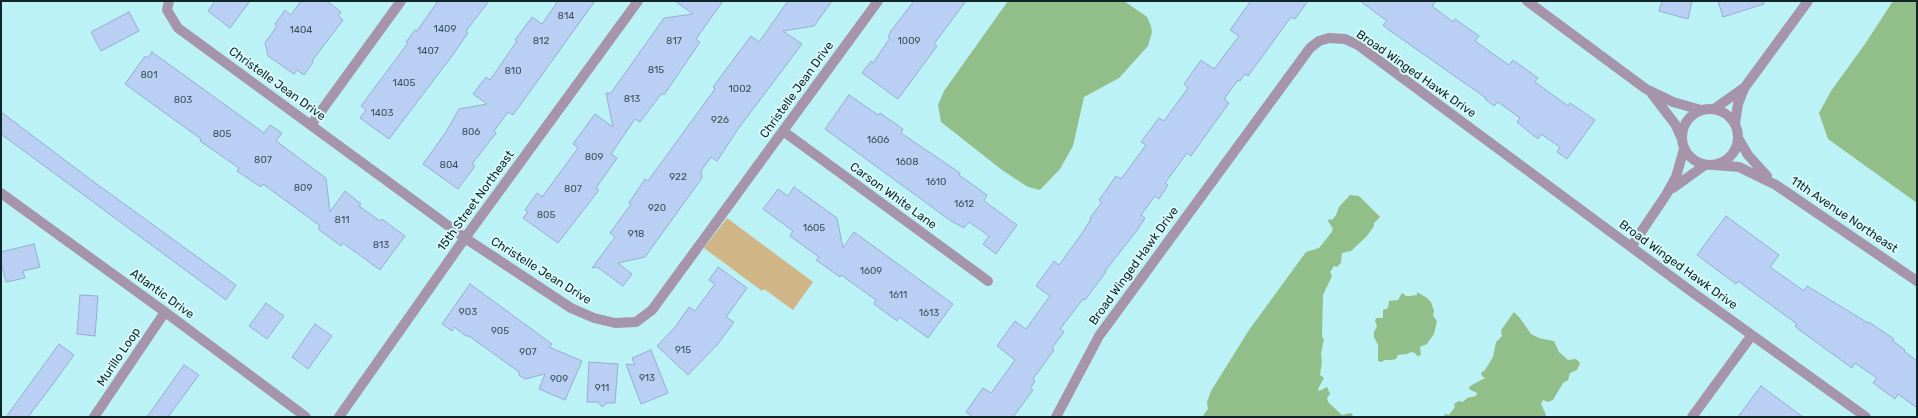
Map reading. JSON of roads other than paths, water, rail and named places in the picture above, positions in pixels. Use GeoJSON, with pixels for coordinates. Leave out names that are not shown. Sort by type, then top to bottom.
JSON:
{"type":"FeatureCollection","features":[{"type":"Feature","properties":{"kind":"street","name":"Christelle Jean Drive"},"geometry":{"type":"LineString","coordinates":[[168,1],[167,10],[178,28],[465,238],[571,308],[594,318],[615,323],[636,322],[652,310],[878,1]]}},
{"type":"Feature","properties":{"kind":"street"},"geometry":{"type":"LineString","coordinates":[[311,125],[401,1]]}},
{"type":"Feature","properties":{"kind":"street","name":"15th Street Northeast"},"geometry":{"type":"LineString","coordinates":[[338,417],[465,238],[638,1]]}},
{"type":"Feature","properties":{"kind":"street"},"geometry":{"type":"LineString","coordinates":[[1527,1],[1646,88],[1673,102],[1701,110],[1714,109],[1726,114],[1735,123]]}},
{"type":"Feature","properties":{"kind":"street"},"geometry":{"type":"LineString","coordinates":[[1666,195],[1684,178],[1709,165],[1724,162],[1731,156],[1736,148],[1738,138],[1735,123],[1738,104],[1745,87],[1808,1]]}},
{"type":"Feature","properties":{"kind":"street","name":"Broad Winged Hawk Drive"},"geometry":{"type":"LineString","coordinates":[[1056,417],[1099,336],[1310,48],[1319,41],[1329,38],[1345,39],[1358,45],[1631,247],[1866,417]]}},
{"type":"Feature","properties":{"kind":"street"},"geometry":{"type":"LineString","coordinates":[[1714,109],[1745,87]]}},
{"type":"Feature","properties":{"kind":"street"},"geometry":{"type":"LineString","coordinates":[[1646,88],[1671,117],[1683,144],[1692,159],[1709,165]]}},
{"type":"Feature","properties":{"kind":"street"},"geometry":{"type":"LineString","coordinates":[[1631,247],[1666,195],[1676,177],[1683,144],[1682,130],[1686,121],[1693,114],[1701,110]]}},
{"type":"Feature","properties":{"kind":"street","name":"Carson White Lane"},"geometry":{"type":"LineString","coordinates":[[783,131],[988,281]]}},
{"type":"Feature","properties":{"kind":"street","name":"11th Avenue Northeast"},"geometry":{"type":"LineString","coordinates":[[1738,138],[1748,155],[1776,185]]}},
{"type":"Feature","properties":{"kind":"street","name":"11th Avenue Northeast"},"geometry":{"type":"LineString","coordinates":[[1709,165],[1739,167],[1776,185],[1917,281]]}},
{"type":"Feature","properties":{"kind":"street","name":"Atlantic Drive"},"geometry":{"type":"LineString","coordinates":[[2,196],[166,312],[306,417]]}},
{"type":"Feature","properties":{"kind":"street","name":"Murillo Loop"},"geometry":{"type":"LineString","coordinates":[[94,417],[166,312]]}},
{"type":"Feature","properties":{"kind":"street"},"geometry":{"type":"LineString","coordinates":[[1692,417],[1752,335]]}}]}
